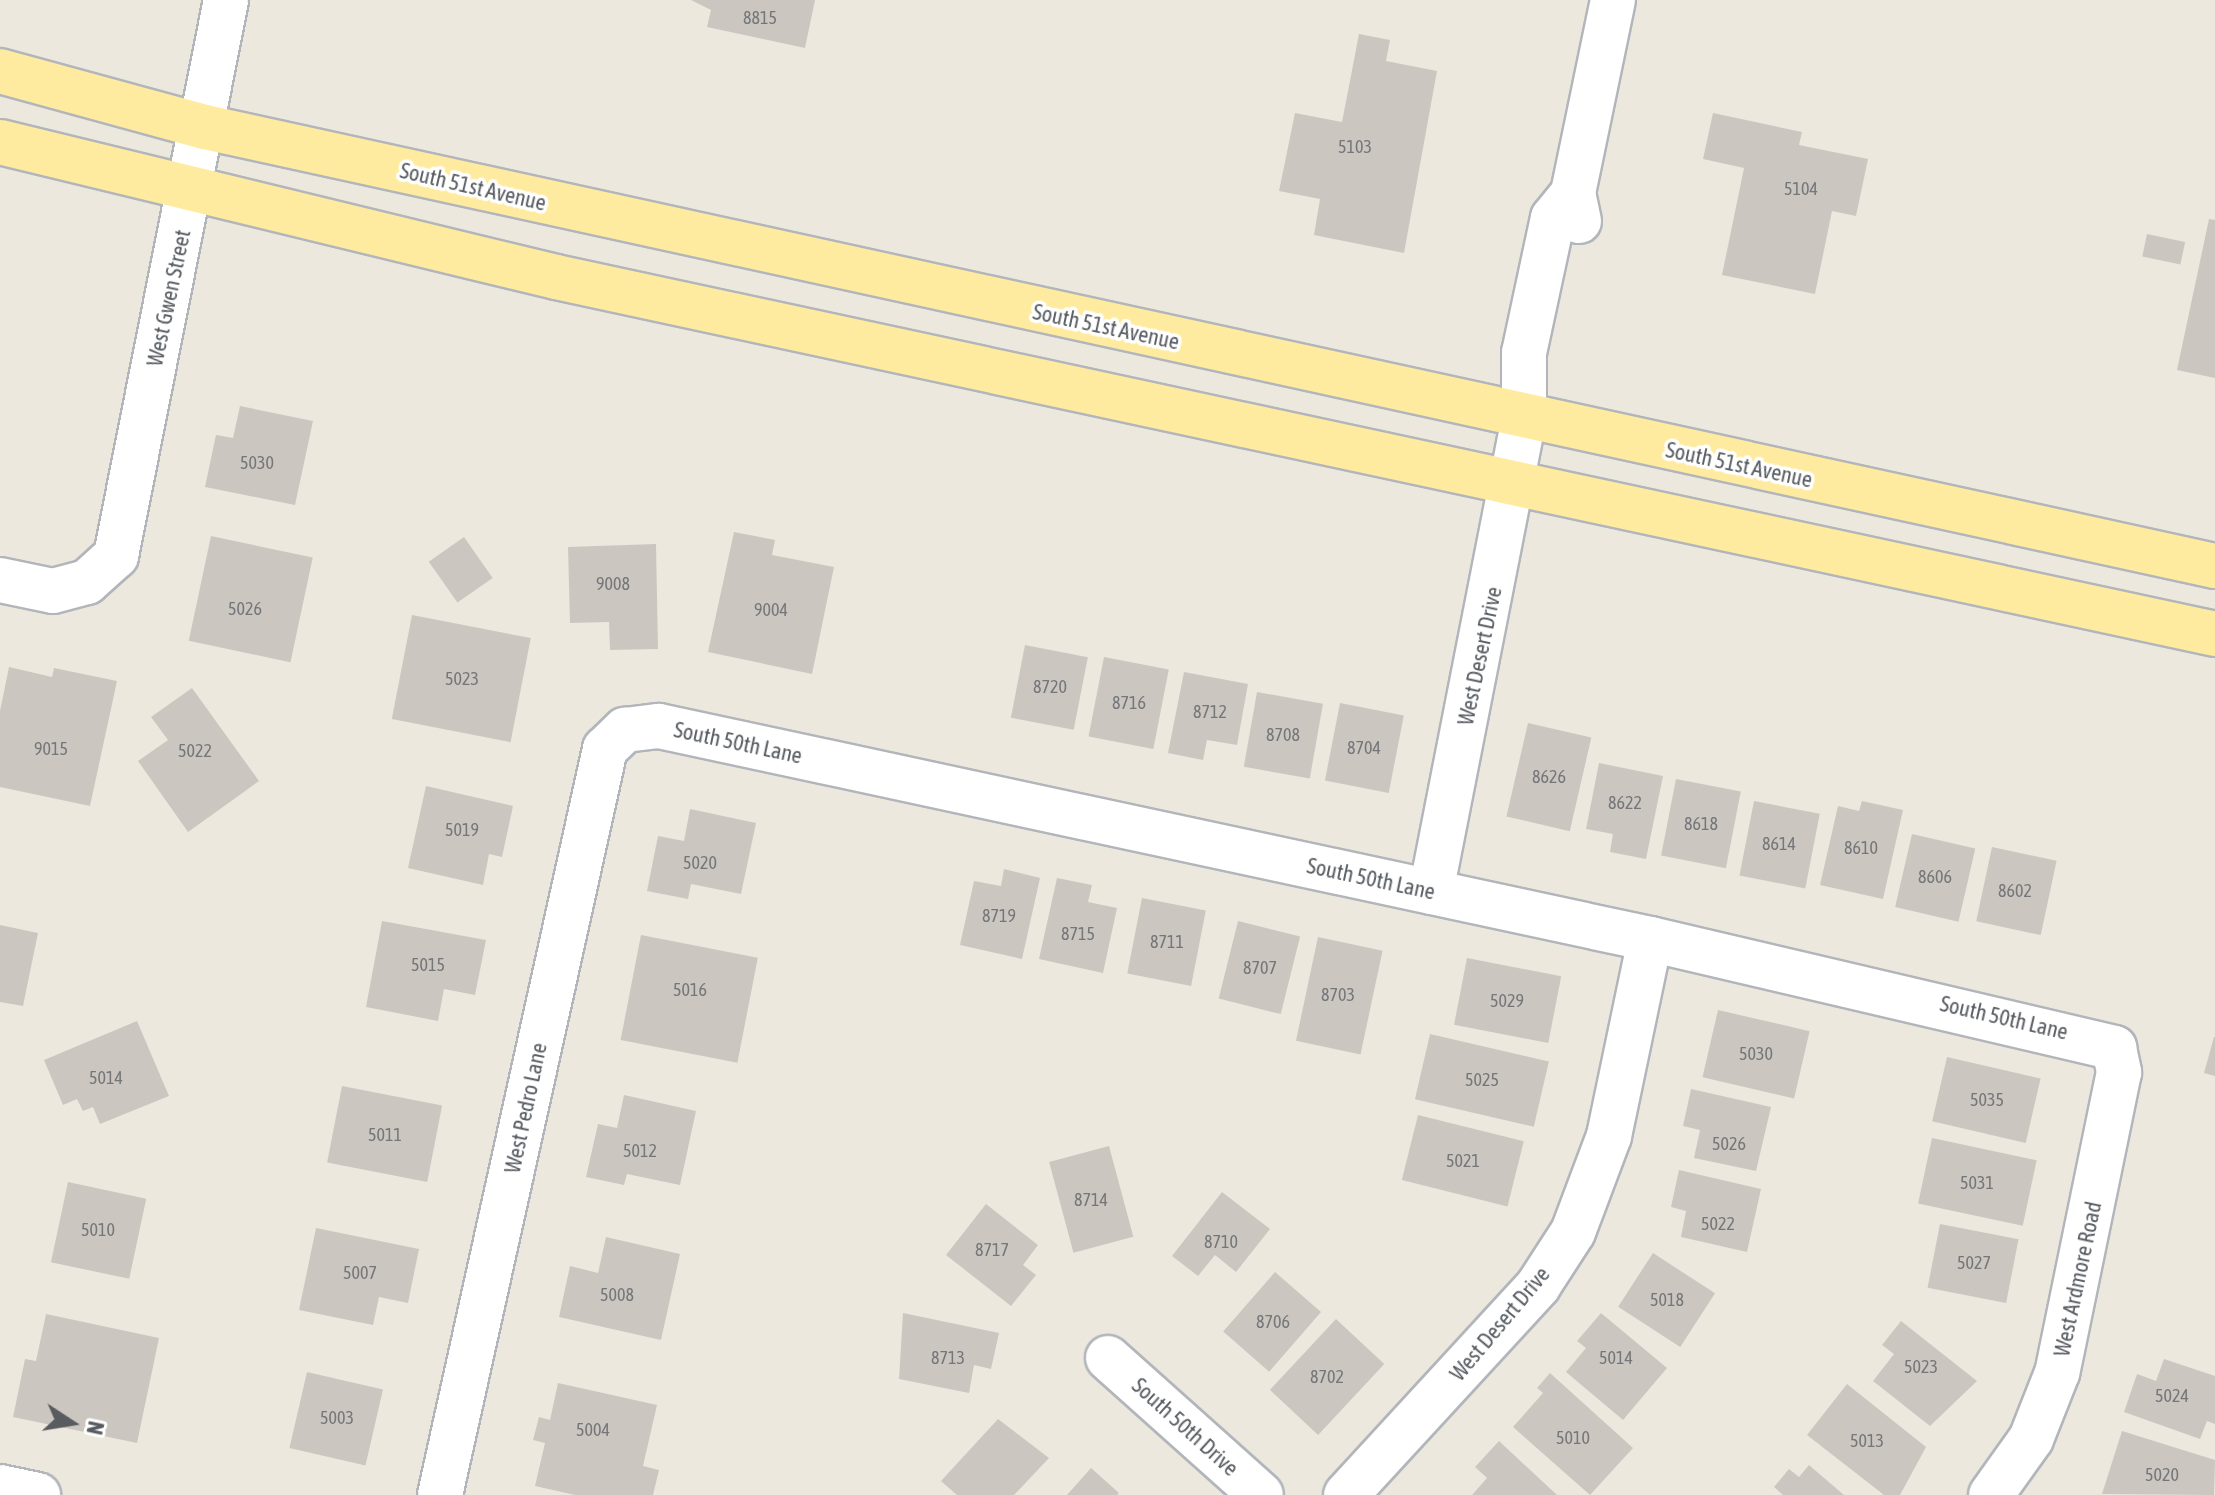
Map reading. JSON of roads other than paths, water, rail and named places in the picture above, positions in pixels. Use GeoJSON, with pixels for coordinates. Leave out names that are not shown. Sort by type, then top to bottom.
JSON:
{"type":"FeatureCollection","features":[{"type":"Feature","properties":{"kind":"main road","name":"South 51st Avenue"},"geometry":{"type":"LineString","coordinates":[[0,71],[205,127],[1524,419],[2215,566]]}},
{"type":"Feature","properties":{"kind":"main road"},"geometry":{"type":"LineString","coordinates":[[0,142],[191,191],[1512,484],[2215,634]]}},
{"type":"Feature","properties":{"kind":"street","name":"West Gwen Street"},"geometry":{"type":"LineString","coordinates":[[0,580],[53,591],[87,582],[116,556],[205,127],[226,0]]}},
{"type":"Feature","properties":{"kind":"street","name":"West Desert Drive"},"geometry":{"type":"LineString","coordinates":[[1431,892],[1524,419],[1552,357],[1554,278],[1580,224],[1573,193],[1613,0]]}},
{"type":"Feature","properties":{"kind":"street","name":"South 50th Lane"},"geometry":{"type":"LineString","coordinates":[[625,730],[659,726],[1650,939],[2114,1048]]}},
{"type":"Feature","properties":{"kind":"street","name":"West Pedro Lane"},"geometry":{"type":"LineString","coordinates":[[440,1495],[605,749],[625,730]]}},
{"type":"Feature","properties":{"kind":"street","name":"West Desert Drive"},"geometry":{"type":"LineString","coordinates":[[1346,1495],[1538,1286],[1573,1232],[1609,1136],[1650,939]]}},
{"type":"Feature","properties":{"kind":"street","name":"West Ardmore Road"},"geometry":{"type":"LineString","coordinates":[[1991,1495],[2031,1439],[2057,1373],[2112,1115],[2119,1072],[2114,1048]]}},
{"type":"Feature","properties":{"kind":"street","name":"South 50th Drive"},"geometry":{"type":"LineString","coordinates":[[1108,1358],[1261,1495]]}},
{"type":"Feature","properties":{"kind":"street"},"geometry":{"type":"LineString","coordinates":[[0,1487],[38,1495]]}}]}
